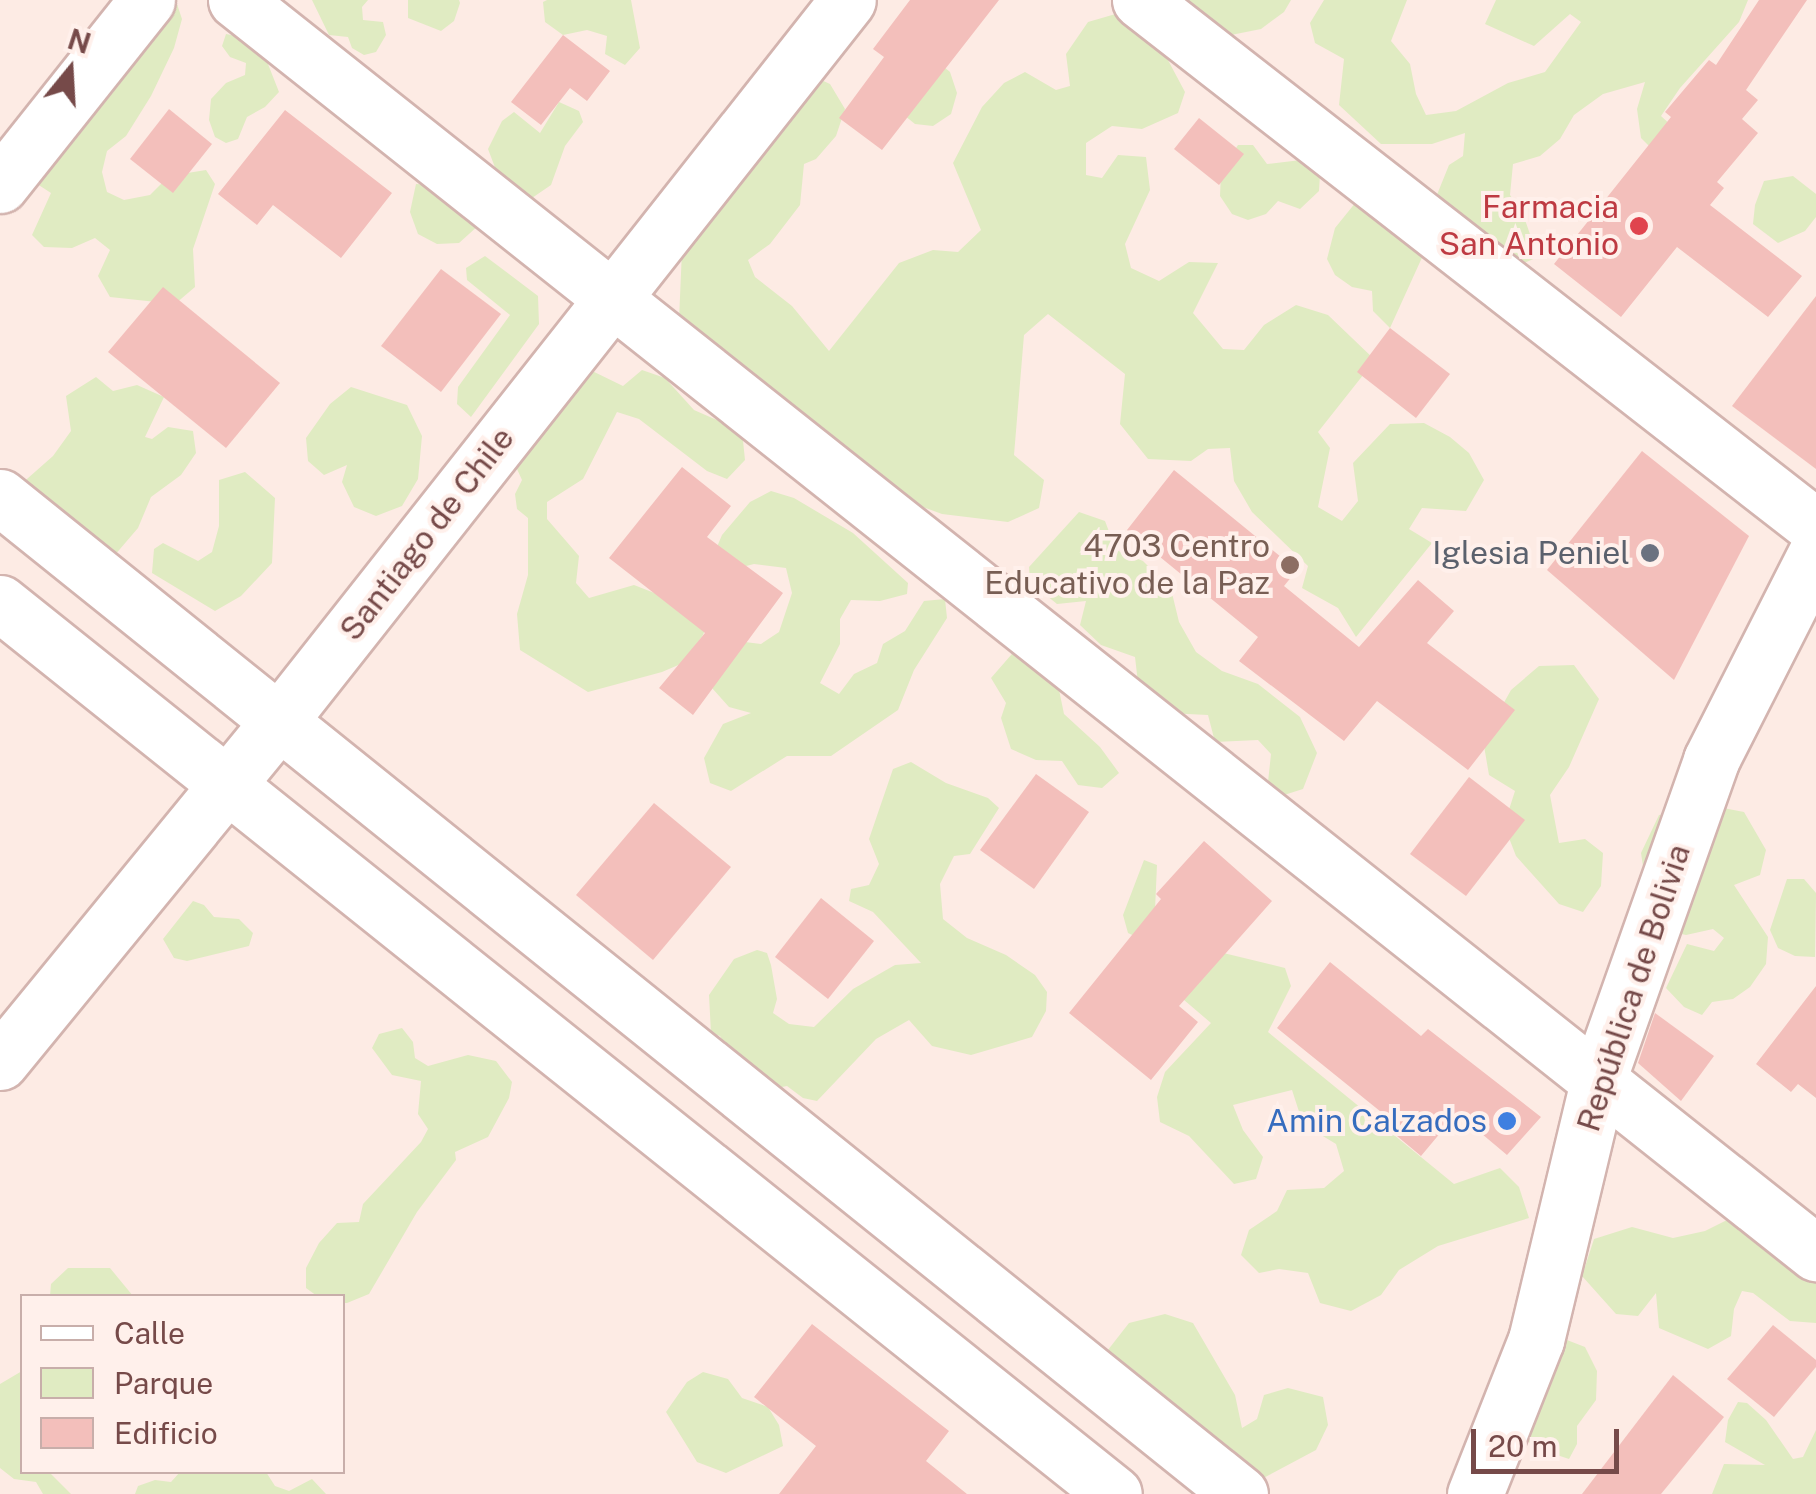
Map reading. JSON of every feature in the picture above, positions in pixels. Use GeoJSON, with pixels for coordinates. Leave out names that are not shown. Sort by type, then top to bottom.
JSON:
{"type":"FeatureCollection","features":[{"type":"Feature","properties":{"kind":"street"},"geometry":{"type":"LineString","coordinates":[[7,164],[147,0]]}},
{"type":"Feature","properties":{"kind":"street"},"geometry":{"type":"LineString","coordinates":[[236,0],[1599,1076],[1816,1253]]}},
{"type":"Feature","properties":{"kind":"street","name":"Santiago de Chile"},"geometry":{"type":"LineString","coordinates":[[0,1062],[228,785],[848,0]]}},
{"type":"Feature","properties":{"kind":"street"},"geometry":{"type":"LineString","coordinates":[[1140,0],[1816,527]]}},
{"type":"Feature","properties":{"kind":"street"},"geometry":{"type":"LineString","coordinates":[[0,497],[1240,1494]]}},
{"type":"Feature","properties":{"kind":"street","name":"República de Bolivia"},"geometry":{"type":"LineString","coordinates":[[1475,1494],[1536,1340],[1599,1076],[1711,760],[1816,553]]}},
{"type":"Feature","properties":{"kind":"street"},"geometry":{"type":"LineString","coordinates":[[0,604],[1114,1494]]}},
{"type":"Feature","properties":{"kind":"green space"},"geometry":{"type":"Polygon","coordinates":[[[147,0],[176,1],[182,19],[174,48],[151,96],[126,136],[107,151],[102,172],[107,192],[124,200],[150,195],[169,176],[206,170],[215,184],[193,249],[195,287],[175,304],[110,297],[98,276],[110,250],[95,238],[72,248],[44,247],[32,235],[51,193],[31,180],[147,0]]]}},
{"type":"Feature","properties":{"kind":"green space"},"geometry":{"type":"Polygon","coordinates":[[[312,0],[368,0],[362,7],[363,20],[383,22],[386,35],[376,52],[364,55],[352,48],[348,37],[329,35],[312,0]]]}},
{"type":"Feature","properties":{"kind":"green space"},"geometry":{"type":"Polygon","coordinates":[[[408,0],[460,3],[454,21],[441,31],[408,18],[408,0]]]}},
{"type":"Feature","properties":{"kind":"green space"},"geometry":{"type":"Polygon","coordinates":[[[631,0],[640,48],[625,65],[605,54],[607,36],[587,30],[563,35],[545,22],[543,2],[631,0]]]}},
{"type":"Feature","properties":{"kind":"green space"},"geometry":{"type":"Polygon","coordinates":[[[1169,0],[1291,0],[1284,12],[1261,29],[1231,35],[1214,34],[1169,0]]]}},
{"type":"Feature","properties":{"kind":"green space"},"geometry":{"type":"Polygon","coordinates":[[[1324,0],[1407,0],[1391,41],[1410,64],[1416,94],[1426,115],[1456,111],[1508,83],[1545,72],[1581,22],[1570,14],[1534,46],[1485,24],[1496,0],[1748,0],[1739,22],[1680,88],[1661,116],[1698,150],[1665,162],[1641,138],[1637,109],[1645,82],[1603,94],[1574,115],[1560,139],[1540,156],[1513,164],[1510,195],[1524,217],[1538,257],[1519,265],[1432,207],[1449,165],[1463,156],[1465,133],[1432,144],[1381,144],[1339,105],[1344,59],[1315,43],[1310,23],[1324,0]]]}},
{"type":"Feature","properties":{"kind":"green space"},"geometry":{"type":"Polygon","coordinates":[[[1119,13],[1161,47],[1185,92],[1178,113],[1142,129],[1112,126],[1086,143],[1086,175],[1102,178],[1118,155],[1146,157],[1150,190],[1125,244],[1131,268],[1159,281],[1189,262],[1218,263],[1193,313],[1223,349],[1244,350],[1264,325],[1296,305],[1328,315],[1375,360],[1318,432],[1330,448],[1318,507],[1342,521],[1358,501],[1353,463],[1390,424],[1424,423],[1450,437],[1469,453],[1484,480],[1466,511],[1422,508],[1409,529],[1432,543],[1356,637],[1338,608],[1302,588],[1308,566],[1252,512],[1234,481],[1230,448],[1208,449],[1191,461],[1148,459],[1120,424],[1125,374],[1048,314],[1024,335],[1014,455],[1044,480],[1039,508],[1008,522],[942,514],[893,496],[679,320],[682,250],[806,73],[830,84],[845,109],[836,136],[816,159],[804,164],[800,205],[770,244],[748,260],[755,277],[792,306],[829,351],[899,263],[933,250],[958,252],[981,230],[953,163],[982,107],[1004,83],[1025,72],[1056,90],[1070,86],[1066,54],[1088,22],[1119,13]]]}},
{"type":"Feature","properties":{"kind":"green space"},"geometry":{"type":"Polygon","coordinates":[[[226,34],[236,36],[266,59],[279,92],[265,107],[247,117],[238,139],[226,143],[215,137],[209,120],[211,99],[226,83],[245,75],[246,63],[230,57],[222,46],[226,34]]]}},
{"type":"Feature","properties":{"kind":"green space"},"geometry":{"type":"Polygon","coordinates":[[[937,61],[950,72],[957,93],[951,114],[933,126],[915,124],[884,99],[937,61]]]}},
{"type":"Feature","properties":{"kind":"green space"},"geometry":{"type":"Polygon","coordinates":[[[559,102],[579,111],[583,122],[565,146],[551,185],[532,198],[516,196],[499,178],[488,149],[502,121],[514,112],[540,133],[559,102]]]}},
{"type":"Feature","properties":{"kind":"green space"},"geometry":{"type":"Polygon","coordinates":[[[1238,145],[1253,145],[1267,164],[1301,160],[1320,175],[1319,191],[1300,209],[1278,201],[1266,214],[1248,220],[1232,214],[1220,196],[1221,172],[1238,145]]]}},
{"type":"Feature","properties":{"kind":"green space"},"geometry":{"type":"Polygon","coordinates":[[[1793,176],[1816,194],[1816,217],[1805,231],[1778,243],[1753,224],[1755,205],[1764,181],[1793,176]]]}},
{"type":"Feature","properties":{"kind":"green space"},"geometry":{"type":"Polygon","coordinates":[[[416,184],[444,186],[479,225],[459,243],[437,244],[418,234],[410,212],[416,184]]]}},
{"type":"Feature","properties":{"kind":"green space"},"geometry":{"type":"Polygon","coordinates":[[[1356,202],[1425,251],[1390,328],[1373,311],[1372,291],[1352,287],[1335,275],[1327,259],[1335,228],[1356,202]]]}},
{"type":"Feature","properties":{"kind":"green space"},"geometry":{"type":"Polygon","coordinates":[[[485,256],[538,296],[539,324],[471,417],[457,404],[458,387],[510,315],[467,280],[466,268],[485,256]]]}},
{"type":"Feature","properties":{"kind":"green space"},"geometry":{"type":"Polygon","coordinates":[[[584,367],[623,386],[642,370],[665,378],[694,410],[742,431],[745,460],[727,479],[707,471],[639,419],[617,412],[583,479],[547,502],[547,519],[579,556],[576,583],[589,598],[634,585],[657,594],[711,561],[722,535],[750,502],[771,491],[794,498],[853,533],[908,583],[907,594],[880,601],[851,600],[840,619],[840,644],[820,683],[839,694],[854,674],[877,663],[883,644],[905,631],[924,601],[945,599],[947,618],[914,670],[898,710],[831,756],[787,756],[731,791],[710,783],[704,758],[723,724],[751,713],[729,707],[712,688],[721,639],[761,644],[779,632],[792,593],[786,568],[754,564],[726,571],[703,635],[683,663],[662,672],[588,692],[520,650],[517,614],[528,575],[528,518],[517,509],[515,494],[522,480],[517,469],[523,431],[584,367]]]}},
{"type":"Feature","properties":{"kind":"green space"},"geometry":{"type":"Polygon","coordinates":[[[96,377],[113,391],[137,385],[164,397],[145,437],[152,439],[168,427],[193,431],[196,453],[181,475],[151,497],[138,528],[114,556],[19,486],[53,456],[71,431],[66,396],[96,377]]]}},
{"type":"Feature","properties":{"kind":"green space"},"geometry":{"type":"Polygon","coordinates":[[[351,387],[407,405],[422,436],[418,479],[402,506],[376,516],[354,507],[342,482],[347,465],[324,475],[308,461],[306,438],[330,404],[351,387]]]}},
{"type":"Feature","properties":{"kind":"green space"},"geometry":{"type":"Polygon","coordinates":[[[245,472],[275,498],[272,563],[241,596],[215,611],[152,573],[154,549],[163,543],[198,561],[212,552],[219,526],[219,480],[245,472]]]}},
{"type":"Feature","properties":{"kind":"green space"},"geometry":{"type":"Polygon","coordinates":[[[1079,512],[1105,521],[1116,550],[1143,561],[1171,589],[1179,622],[1196,652],[1222,671],[1258,684],[1300,717],[1317,753],[1303,789],[1284,795],[1268,782],[1271,754],[1258,740],[1215,742],[1208,715],[1167,713],[1138,683],[1135,657],[1101,645],[1080,625],[1086,601],[1057,604],[1030,582],[1029,567],[1079,512]]]}},
{"type":"Feature","properties":{"kind":"green space"},"geometry":{"type":"Polygon","coordinates":[[[1018,647],[1057,680],[1064,714],[1100,747],[1119,773],[1102,788],[1078,785],[1062,761],[1036,760],[1011,749],[1001,718],[1006,703],[991,678],[1018,647]]]}},
{"type":"Feature","properties":{"kind":"green space"},"geometry":{"type":"Polygon","coordinates":[[[1574,665],[1599,699],[1569,767],[1550,795],[1559,843],[1585,839],[1603,853],[1601,886],[1583,912],[1559,904],[1516,856],[1504,825],[1515,791],[1489,775],[1483,740],[1511,690],[1539,666],[1574,665]]]}},
{"type":"Feature","properties":{"kind":"green space"},"geometry":{"type":"Polygon","coordinates":[[[911,762],[946,783],[988,798],[999,808],[970,854],[954,856],[940,884],[943,919],[967,938],[1006,955],[1035,975],[1047,992],[1046,1011],[1032,1037],[971,1055],[932,1046],[909,1020],[876,1039],[817,1101],[803,1098],[787,1086],[772,1089],[735,1062],[720,1036],[711,1033],[709,995],[734,959],[757,950],[767,953],[777,999],[773,1013],[789,1024],[814,1027],[853,989],[895,965],[921,963],[873,912],[849,901],[851,889],[869,885],[879,864],[869,839],[893,769],[911,762]]]}},
{"type":"Feature","properties":{"kind":"green space"},"geometry":{"type":"Polygon","coordinates":[[[1718,807],[1744,812],[1766,850],[1760,875],[1734,885],[1768,937],[1766,964],[1750,987],[1733,999],[1712,1002],[1702,1015],[1684,1007],[1666,988],[1687,944],[1714,951],[1724,938],[1713,929],[1686,935],[1673,932],[1648,900],[1641,853],[1659,815],[1718,807]]]}},
{"type":"Feature","properties":{"kind":"green space"},"geometry":{"type":"Polygon","coordinates":[[[1144,860],[1157,865],[1155,910],[1211,950],[1285,968],[1291,986],[1268,1032],[1454,1184],[1500,1168],[1519,1187],[1529,1218],[1438,1246],[1399,1270],[1381,1295],[1351,1311],[1320,1303],[1308,1273],[1279,1269],[1259,1273],[1241,1255],[1249,1230],[1277,1211],[1287,1190],[1324,1188],[1344,1171],[1336,1144],[1303,1124],[1292,1090],[1233,1105],[1243,1130],[1263,1157],[1256,1179],[1234,1184],[1189,1136],[1160,1122],[1157,1097],[1165,1072],[1211,1023],[1143,965],[1145,941],[1128,933],[1123,915],[1144,860]]]}},
{"type":"Feature","properties":{"kind":"green space"},"geometry":{"type":"Polygon","coordinates":[[[1787,879],[1804,879],[1816,893],[1815,957],[1795,956],[1778,948],[1770,930],[1787,879]]]}},
{"type":"Feature","properties":{"kind":"green space"},"geometry":{"type":"Polygon","coordinates":[[[193,901],[204,905],[214,917],[239,919],[253,933],[249,946],[187,961],[174,958],[163,939],[193,901]]]}},
{"type":"Feature","properties":{"kind":"green space"},"geometry":{"type":"Polygon","coordinates":[[[402,1028],[413,1042],[415,1058],[428,1066],[468,1055],[496,1061],[512,1082],[509,1098],[488,1137],[455,1152],[456,1160],[417,1212],[369,1294],[345,1303],[345,1294],[314,1294],[306,1288],[306,1268],[319,1243],[337,1223],[359,1222],[363,1204],[421,1142],[428,1129],[418,1114],[421,1081],[392,1075],[372,1048],[379,1034],[402,1028]]]}},
{"type":"Feature","properties":{"kind":"green space"},"geometry":{"type":"Polygon","coordinates":[[[1735,1216],[1816,1267],[1816,1323],[1790,1321],[1753,1293],[1742,1291],[1734,1309],[1731,1336],[1708,1349],[1659,1328],[1656,1293],[1638,1316],[1616,1314],[1582,1276],[1594,1239],[1632,1227],[1673,1238],[1705,1231],[1735,1216]]]}},
{"type":"Feature","properties":{"kind":"green space"},"geometry":{"type":"Polygon","coordinates":[[[68,1268],[110,1268],[131,1294],[50,1294],[51,1284],[68,1268]]]}},
{"type":"Feature","properties":{"kind":"green space"},"geometry":{"type":"Polygon","coordinates":[[[1165,1314],[1193,1323],[1235,1395],[1242,1428],[1257,1419],[1264,1395],[1288,1388],[1323,1397],[1328,1425],[1316,1450],[1252,1484],[1104,1355],[1129,1323],[1165,1314]]]}},
{"type":"Feature","properties":{"kind":"green space"},"geometry":{"type":"Polygon","coordinates":[[[1554,1335],[1585,1347],[1597,1371],[1596,1400],[1577,1426],[1577,1444],[1569,1459],[1533,1447],[1522,1433],[1554,1335]]]}},
{"type":"Feature","properties":{"kind":"green space"},"geometry":{"type":"Polygon","coordinates":[[[20,1372],[20,1474],[51,1474],[71,1494],[43,1494],[36,1482],[14,1479],[0,1468],[0,1384],[20,1372]]]}},
{"type":"Feature","properties":{"kind":"green space"},"geometry":{"type":"Polygon","coordinates":[[[703,1372],[728,1379],[742,1398],[768,1407],[779,1425],[783,1446],[726,1473],[697,1462],[666,1412],[687,1382],[703,1372]]]}},
{"type":"Feature","properties":{"kind":"green space"},"geometry":{"type":"Polygon","coordinates":[[[1738,1402],[1747,1403],[1766,1420],[1793,1459],[1803,1457],[1816,1430],[1816,1494],[1712,1494],[1724,1464],[1765,1465],[1725,1442],[1728,1420],[1738,1402]]]}},
{"type":"Feature","properties":{"kind":"green space"},"geometry":{"type":"Polygon","coordinates":[[[178,1474],[267,1474],[275,1486],[289,1491],[312,1479],[326,1494],[135,1494],[138,1486],[155,1480],[171,1482],[178,1474]]]}},
{"type":"Feature","properties":{"kind":"building"},"geometry":{"type":"Polygon","coordinates":[[[910,0],[999,0],[882,150],[839,118],[884,57],[873,49],[910,0]]]}},
{"type":"Feature","properties":{"kind":"building"},"geometry":{"type":"Polygon","coordinates":[[[1759,0],[1807,0],[1746,90],[1758,100],[1742,119],[1758,133],[1717,182],[1724,188],[1710,205],[1802,276],[1768,317],[1677,247],[1621,317],[1554,264],[1671,117],[1665,112],[1709,60],[1716,65],[1759,0]]]}},
{"type":"Feature","properties":{"kind":"building"},"geometry":{"type":"Polygon","coordinates":[[[563,35],[610,71],[587,101],[570,88],[541,125],[511,102],[563,35]]]}},
{"type":"Feature","properties":{"kind":"building"},"geometry":{"type":"Polygon","coordinates":[[[169,109],[212,144],[173,193],[130,159],[169,109]]]}},
{"type":"Feature","properties":{"kind":"building"},"geometry":{"type":"Polygon","coordinates":[[[285,110],[392,193],[341,258],[273,205],[257,225],[218,194],[285,110]]]}},
{"type":"Feature","properties":{"kind":"building"},"geometry":{"type":"Polygon","coordinates":[[[1199,118],[1244,154],[1219,185],[1174,149],[1199,118]]]}},
{"type":"Feature","properties":{"kind":"building"},"geometry":{"type":"Polygon","coordinates":[[[441,269],[501,314],[441,392],[381,346],[441,269]]]}},
{"type":"Feature","properties":{"kind":"building"},"geometry":{"type":"Polygon","coordinates":[[[163,287],[280,383],[226,448],[108,352],[163,287]]]}},
{"type":"Feature","properties":{"kind":"building"},"geometry":{"type":"Polygon","coordinates":[[[1816,296],[1816,469],[1732,406],[1816,296]]]}},
{"type":"Feature","properties":{"kind":"building"},"geometry":{"type":"Polygon","coordinates":[[[1390,328],[1450,374],[1416,418],[1357,372],[1390,328]]]}},
{"type":"Feature","properties":{"kind":"building","name":"Iglesia Peniel"},"geometry":{"type":"Polygon","coordinates":[[[1642,451],[1749,536],[1674,680],[1547,570],[1642,451]]]}},
{"type":"Feature","properties":{"kind":"building"},"geometry":{"type":"Polygon","coordinates":[[[682,467],[731,506],[707,537],[783,593],[693,715],[659,688],[705,633],[609,558],[682,467]]]}},
{"type":"Feature","properties":{"kind":"building"},"geometry":{"type":"Polygon","coordinates":[[[1174,470],[1297,570],[1284,586],[1359,647],[1418,580],[1454,611],[1427,643],[1515,710],[1468,770],[1377,701],[1344,741],[1239,661],[1258,637],[1127,530],[1174,470]]]}},
{"type":"Feature","properties":{"kind":"building"},"geometry":{"type":"Polygon","coordinates":[[[1036,774],[1089,812],[1034,889],[980,850],[1036,774]]]}},
{"type":"Feature","properties":{"kind":"building"},"geometry":{"type":"Polygon","coordinates":[[[1469,777],[1525,820],[1466,896],[1410,854],[1469,777]]]}},
{"type":"Feature","properties":{"kind":"building"},"geometry":{"type":"Polygon","coordinates":[[[654,803],[731,867],[653,960],[576,895],[654,803]]]}},
{"type":"Feature","properties":{"kind":"building"},"geometry":{"type":"Polygon","coordinates":[[[1204,841],[1272,901],[1179,1006],[1198,1022],[1151,1080],[1069,1013],[1161,899],[1156,894],[1204,841]]]}},
{"type":"Feature","properties":{"kind":"building"},"geometry":{"type":"Polygon","coordinates":[[[821,898],[874,941],[828,999],[775,957],[821,898]]]}},
{"type":"Feature","properties":{"kind":"building"},"geometry":{"type":"Polygon","coordinates":[[[1330,962],[1421,1036],[1428,1029],[1541,1117],[1507,1155],[1457,1113],[1421,1156],[1385,1126],[1391,1120],[1277,1028],[1330,962]]]}},
{"type":"Feature","properties":{"kind":"building"},"geometry":{"type":"Polygon","coordinates":[[[1816,986],[1816,1098],[1798,1084],[1791,1092],[1756,1064],[1816,986]]]}},
{"type":"Feature","properties":{"kind":"building"},"geometry":{"type":"Polygon","coordinates":[[[1655,1013],[1714,1056],[1681,1101],[1638,1063],[1655,1013]]]}},
{"type":"Feature","properties":{"kind":"building"},"geometry":{"type":"Polygon","coordinates":[[[812,1324],[949,1431],[926,1461],[967,1494],[779,1494],[816,1446],[754,1397],[812,1324]]]}},
{"type":"Feature","properties":{"kind":"building"},"geometry":{"type":"Polygon","coordinates":[[[1773,1325],[1816,1360],[1816,1367],[1774,1417],[1727,1379],[1773,1325]]]}},
{"type":"Feature","properties":{"kind":"building"},"geometry":{"type":"Polygon","coordinates":[[[1673,1375],[1724,1417],[1661,1494],[1582,1494],[1673,1375]]]}},
{"type":"Feature","properties":{"kind":"place","name":"Farmacia San Antonio"},"geometry":{"type":"Point","coordinates":[1639,226]}},
{"type":"Feature","properties":{"kind":"place","name":"Iglesia Peniel"},"geometry":{"type":"Point","coordinates":[1650,553]}},
{"type":"Feature","properties":{"kind":"place","name":"4703 Centro Educativo de la Paz"},"geometry":{"type":"Point","coordinates":[1290,565]}},
{"type":"Feature","properties":{"kind":"place","name":"Amin Calzados"},"geometry":{"type":"Point","coordinates":[1507,1121]}}]}
